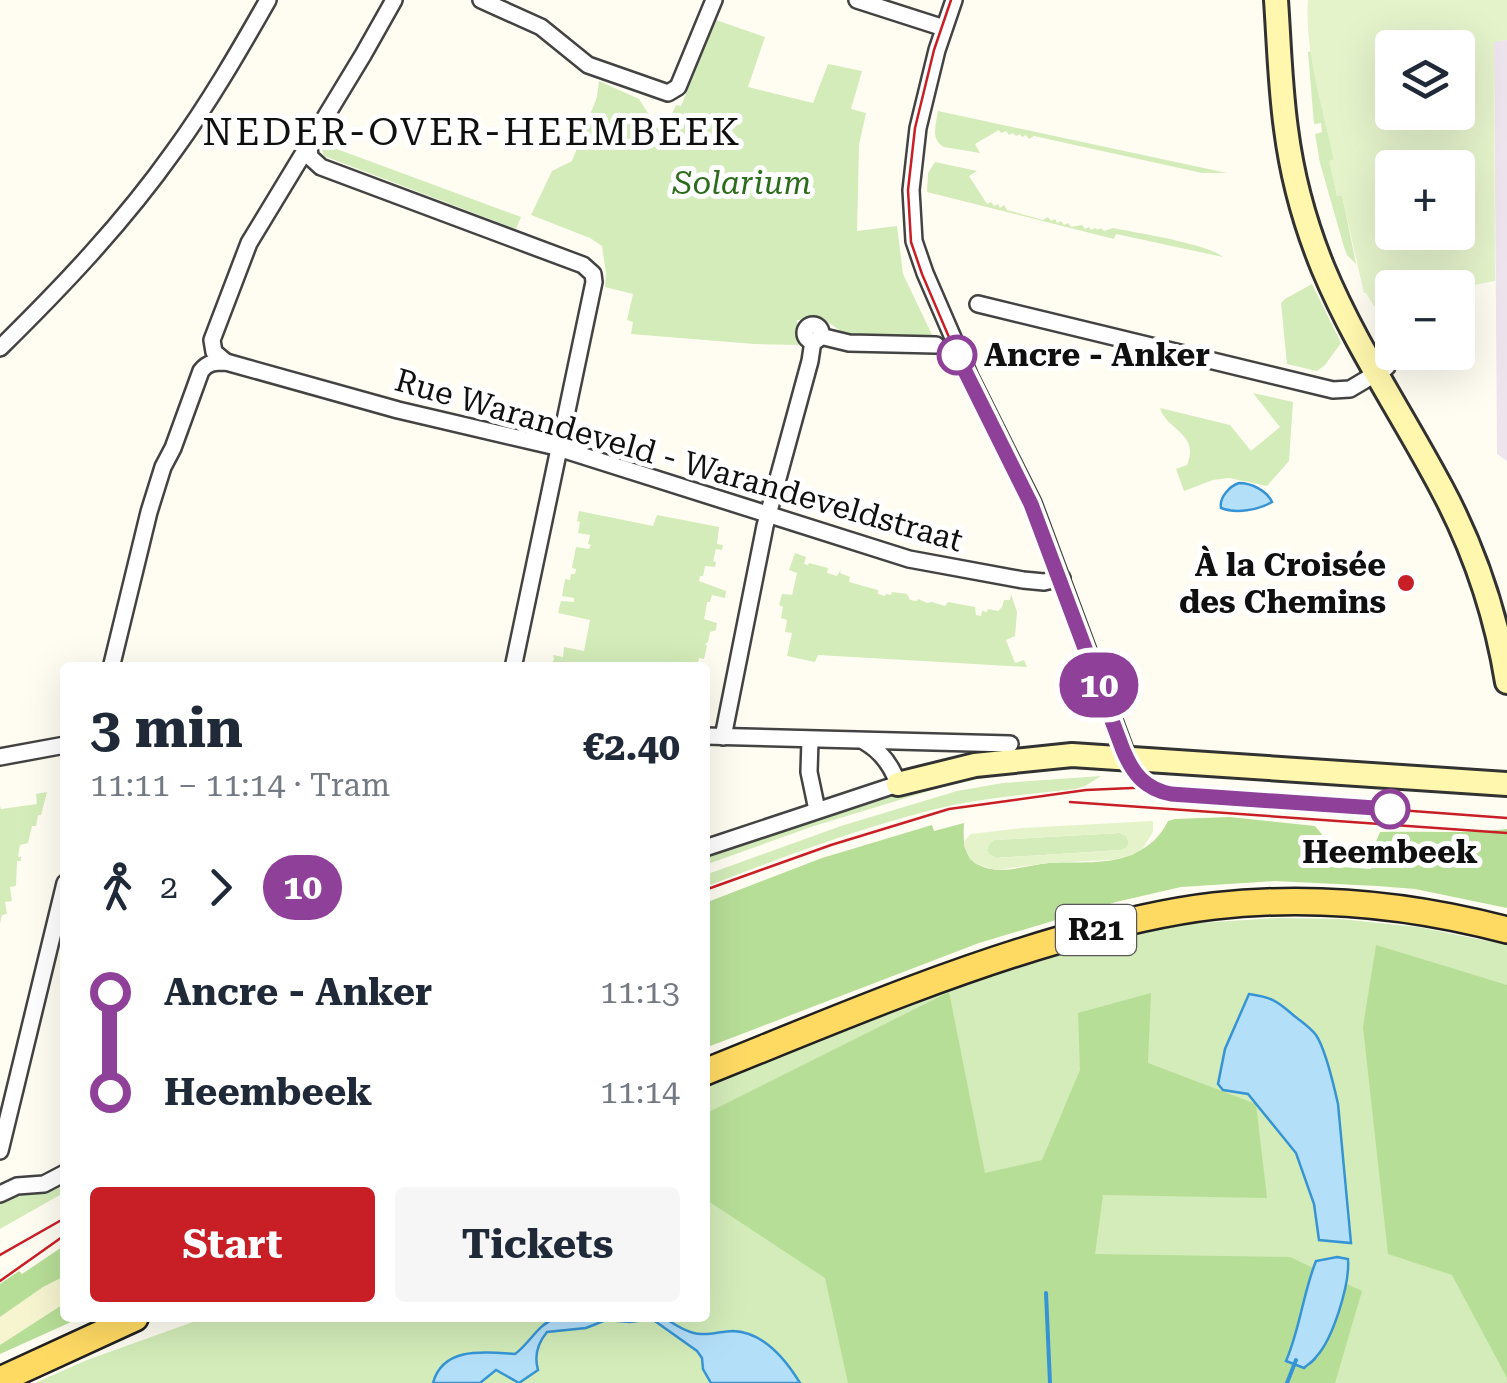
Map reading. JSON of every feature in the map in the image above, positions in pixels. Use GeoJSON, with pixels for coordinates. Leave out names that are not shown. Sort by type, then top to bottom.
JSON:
{"type":"FeatureCollection","features":[{"type":"Feature","properties":{"kind":"main road","name":"R21"},"geometry":{"type":"LineString","coordinates":[[710,1070],[1016,953],[1097,929],[1190,909],[1262,902],[1334,902],[1429,913],[1507,930]]}},
{"type":"Feature","properties":{"kind":"main road"},"geometry":{"type":"LineString","coordinates":[[0,1380],[126,1322]]}},
{"type":"Feature","properties":{"kind":"street"},"geometry":{"type":"LineString","coordinates":[[0,348],[81,265],[163,166],[210,98],[268,0]]}},
{"type":"Feature","properties":{"kind":"street"},"geometry":{"type":"LineString","coordinates":[[226,362],[214,352],[212,340],[252,236],[394,0]]}},
{"type":"Feature","properties":{"kind":"street"},"geometry":{"type":"LineString","coordinates":[[481,0],[541,26],[593,68],[664,92],[675,90],[714,0]]}},
{"type":"Feature","properties":{"kind":"street"},"geometry":{"type":"LineString","coordinates":[[857,0],[944,28]]}},
{"type":"Feature","properties":{"kind":"street"},"geometry":{"type":"LineString","coordinates":[[954,0],[924,102],[915,148],[914,241],[970,377],[1026,486],[1128,758]]}},
{"type":"Feature","properties":{"kind":"street"},"geometry":{"type":"LineString","coordinates":[[1276,0],[1286,130],[1299,194],[1325,272],[1466,510],[1507,619]]}},
{"type":"Feature","properties":{"kind":"street"},"geometry":{"type":"LineString","coordinates":[[1290,0],[1300,127],[1319,215],[1382,371],[1467,542],[1493,616],[1507,682]]}},
{"type":"Feature","properties":{"kind":"street"},"geometry":{"type":"LineString","coordinates":[[309,146],[310,157],[322,167],[591,270],[594,282],[514,662]]}},
{"type":"Feature","properties":{"kind":"street"},"geometry":{"type":"LineString","coordinates":[[978,304],[1333,390],[1350,389],[1382,371]]}},
{"type":"Feature","properties":{"kind":"street"},"geometry":{"type":"LineString","coordinates":[[723,737],[768,516],[817,338],[852,344],[936,345]]}},
{"type":"Feature","properties":{"kind":"street"},"geometry":{"type":"LineString","coordinates":[[112,662],[162,466],[201,371],[209,363],[226,362]]}},
{"type":"Feature","properties":{"kind":"street","name":"Rue Warandeveld - Warandeveldstraat"},"geometry":{"type":"LineString","coordinates":[[226,362],[558,449],[873,549],[1033,581],[1062,578]]}},
{"type":"Feature","properties":{"kind":"street"},"geometry":{"type":"LineString","coordinates":[[710,736],[1010,744]]}},
{"type":"Feature","properties":{"kind":"street"},"geometry":{"type":"LineString","coordinates":[[810,740],[810,772],[817,810]]}},
{"type":"Feature","properties":{"kind":"street"},"geometry":{"type":"LineString","coordinates":[[866,742],[888,762],[898,784]]}},
{"type":"Feature","properties":{"kind":"street"},"geometry":{"type":"LineString","coordinates":[[0,757],[60,746]]}},
{"type":"Feature","properties":{"kind":"street"},"geometry":{"type":"LineString","coordinates":[[710,846],[898,784],[961,768],[1072,755],[1507,784]]}},
{"type":"Feature","properties":{"kind":"street"},"geometry":{"type":"LineString","coordinates":[[0,1150],[60,904]]}},
{"type":"Feature","properties":{"kind":"street"},"geometry":{"type":"LineString","coordinates":[[1,1190],[44,1184],[60,1176]]}},
{"type":"Feature","properties":{"kind":"shaded area"},"geometry":{"type":"Polygon","coordinates":[[[1507,40],[1507,461],[1497,454],[1494,41],[1507,40]]]}},
{"type":"Feature","properties":{"kind":"shaded area"},"geometry":{"type":"Polygon","coordinates":[[[60,1278],[60,1306],[0,1345],[0,1317],[60,1278]]]}},
{"type":"Feature","properties":{"kind":"green space"},"geometry":{"type":"Polygon","coordinates":[[[1308,0],[1507,0],[1507,40],[1494,42],[1495,281],[1475,285],[1475,270],[1375,270],[1375,306],[1364,293],[1342,196],[1337,196],[1329,161],[1334,159],[1309,38],[1308,0]]]}},
{"type":"Feature","properties":{"kind":"green space","name":"Solarium"},"geometry":{"type":"Polygon","coordinates":[[[716,20],[765,37],[748,87],[813,103],[828,64],[862,71],[851,109],[866,113],[859,145],[857,231],[897,226],[903,274],[935,341],[852,339],[822,318],[797,320],[800,345],[631,334],[633,322],[627,320],[633,294],[605,287],[602,246],[531,215],[552,171],[572,161],[597,97],[599,81],[639,99],[662,135],[676,105],[681,106],[716,20]]]}},
{"type":"Feature","properties":{"kind":"green space"},"geometry":{"type":"Polygon","coordinates":[[[1312,51],[1334,160],[1330,161],[1337,196],[1342,195],[1356,264],[1344,247],[1320,163],[1315,134],[1322,132],[1321,123],[1314,124],[1308,52],[1312,51]]]}},
{"type":"Feature","properties":{"kind":"green space"},"geometry":{"type":"Polygon","coordinates":[[[938,111],[1227,173],[1202,173],[999,130],[975,144],[980,153],[944,147],[935,136],[938,111]]]}},
{"type":"Feature","properties":{"kind":"green space"},"geometry":{"type":"Polygon","coordinates":[[[320,145],[521,217],[516,229],[324,156],[320,145]]]}},
{"type":"Feature","properties":{"kind":"green space"},"geometry":{"type":"Polygon","coordinates":[[[935,162],[977,171],[969,176],[987,204],[998,204],[1000,208],[1004,205],[1007,210],[1043,220],[1048,217],[1071,227],[1082,225],[1085,229],[1104,231],[1113,228],[1172,239],[1223,257],[1116,234],[1114,239],[927,192],[928,173],[935,162]]]}},
{"type":"Feature","properties":{"kind":"green space"},"geometry":{"type":"Polygon","coordinates":[[[1312,284],[1341,343],[1317,371],[1287,364],[1281,303],[1312,284]]]}},
{"type":"Feature","properties":{"kind":"green space"},"geometry":{"type":"Polygon","coordinates":[[[1253,393],[1293,402],[1289,461],[1267,486],[1229,478],[1184,491],[1176,469],[1187,465],[1189,446],[1160,408],[1230,425],[1251,451],[1280,427],[1253,393]]]}},
{"type":"Feature","properties":{"kind":"green space"},"geometry":{"type":"Polygon","coordinates":[[[579,511],[653,526],[657,515],[719,527],[717,544],[723,545],[722,550],[716,549],[715,567],[705,566],[699,581],[726,591],[725,598],[712,595],[707,602],[704,619],[717,623],[705,644],[704,659],[552,662],[553,655],[563,657],[564,647],[584,651],[590,620],[558,613],[561,601],[574,602],[574,598],[562,596],[565,579],[570,580],[571,574],[575,574],[576,569],[572,568],[576,547],[589,549],[591,545],[590,535],[578,533],[579,511]]]}},
{"type":"Feature","properties":{"kind":"green space"},"geometry":{"type":"Polygon","coordinates":[[[795,553],[806,557],[804,564],[828,568],[827,573],[837,576],[841,569],[840,573],[850,577],[849,582],[878,590],[878,594],[907,594],[910,600],[975,607],[976,615],[981,616],[988,609],[998,611],[1011,594],[1017,612],[1015,636],[1006,640],[1015,663],[1024,660],[1027,667],[818,655],[815,662],[787,656],[792,633],[785,632],[787,620],[781,618],[783,607],[779,605],[782,594],[792,595],[797,573],[789,570],[795,553]]]}},
{"type":"Feature","properties":{"kind":"green space"},"geometry":{"type":"Polygon","coordinates":[[[1065,763],[1093,767],[1001,775],[952,784],[814,826],[710,863],[710,854],[920,784],[1065,763]]]}},
{"type":"Feature","properties":{"kind":"green space"},"geometry":{"type":"Polygon","coordinates":[[[1101,776],[1075,789],[968,802],[890,821],[710,885],[710,873],[841,826],[957,791],[1003,783],[1101,776]]]}},
{"type":"Feature","properties":{"kind":"green space"},"geometry":{"type":"Polygon","coordinates":[[[47,792],[28,843],[20,845],[16,886],[10,887],[12,901],[5,902],[7,914],[2,915],[0,924],[0,806],[1,809],[37,804],[36,794],[47,792]]]}},
{"type":"Feature","properties":{"kind":"green space"},"geometry":{"type":"Polygon","coordinates":[[[1230,817],[1315,826],[1339,855],[1341,867],[1371,869],[1380,832],[1507,829],[1507,908],[1415,889],[1377,886],[1275,881],[1181,887],[979,943],[710,1046],[710,901],[822,858],[932,825],[934,831],[964,823],[964,841],[970,857],[979,865],[1004,870],[1115,860],[1150,844],[1168,821],[1230,817]]]}},
{"type":"Feature","properties":{"kind":"green space"},"geometry":{"type":"Polygon","coordinates":[[[1153,821],[1153,832],[1143,848],[1112,860],[995,870],[976,864],[964,846],[971,834],[1153,821]],[[1120,833],[994,840],[987,850],[996,858],[1121,850],[1129,842],[1120,833]]]}},
{"type":"Feature","properties":{"kind":"green space"},"geometry":{"type":"Polygon","coordinates":[[[1120,833],[1129,842],[1121,850],[996,858],[987,850],[994,840],[1120,833]]]}},
{"type":"Feature","properties":{"kind":"green space"},"geometry":{"type":"Polygon","coordinates":[[[1277,918],[1340,919],[1418,927],[1507,945],[1507,1383],[35,1383],[193,1322],[710,1322],[710,1085],[949,990],[1099,943],[1184,924],[1277,918]]]}},
{"type":"Feature","properties":{"kind":"green space"},"geometry":{"type":"Polygon","coordinates":[[[1376,945],[1507,985],[1507,1378],[1452,1275],[1388,1254],[1363,1027],[1376,945]]]}},
{"type":"Feature","properties":{"kind":"green space"},"geometry":{"type":"Polygon","coordinates":[[[949,992],[985,1173],[1042,1160],[1080,1070],[1078,1013],[1151,993],[1148,1063],[1256,1104],[1267,1198],[1103,1195],[1095,1254],[1290,1257],[1362,1291],[1335,1383],[848,1383],[825,1278],[710,1202],[710,1112],[949,992]]]}},
{"type":"Feature","properties":{"kind":"green space"},"geometry":{"type":"Polygon","coordinates":[[[51,1185],[54,1189],[60,1186],[60,1195],[0,1229],[0,1201],[7,1194],[51,1185]]]}},
{"type":"Feature","properties":{"kind":"green space"},"geometry":{"type":"Polygon","coordinates":[[[60,1248],[60,1278],[0,1317],[0,1284],[19,1271],[22,1274],[60,1248]]]}},
{"type":"Feature","properties":{"kind":"green space"},"geometry":{"type":"Polygon","coordinates":[[[60,1306],[60,1322],[71,1322],[0,1354],[0,1345],[60,1306]]]}},
{"type":"Feature","properties":{"kind":"water"},"geometry":{"type":"Polygon","coordinates":[[[1239,483],[1258,488],[1272,502],[1247,510],[1221,508],[1226,493],[1239,483]]]}},
{"type":"Feature","properties":{"kind":"water"},"geometry":{"type":"Polygon","coordinates":[[[1249,994],[1281,1005],[1320,1042],[1338,1104],[1351,1243],[1319,1240],[1314,1204],[1296,1153],[1248,1094],[1223,1090],[1218,1084],[1225,1049],[1249,994]]]}},
{"type":"Feature","properties":{"kind":"water"},"geometry":{"type":"Polygon","coordinates":[[[1348,1259],[1348,1270],[1328,1338],[1304,1368],[1286,1361],[1316,1261],[1348,1259]]]}},
{"type":"Feature","properties":{"kind":"water"},"geometry":{"type":"Polygon","coordinates":[[[601,1322],[586,1328],[547,1332],[537,1350],[538,1370],[519,1383],[496,1370],[480,1383],[433,1383],[438,1371],[455,1357],[515,1354],[544,1325],[601,1322]]]}},
{"type":"Feature","properties":{"kind":"water"},"geometry":{"type":"Polygon","coordinates":[[[656,1322],[671,1322],[696,1334],[733,1331],[754,1336],[788,1365],[800,1383],[711,1383],[697,1351],[656,1322]]]}},
{"type":"Feature","properties":{"kind":"waterway"},"geometry":{"type":"LineString","coordinates":[[1046,1293],[1050,1383]]}},
{"type":"Feature","properties":{"kind":"waterway"},"geometry":{"type":"LineString","coordinates":[[1287,1383],[1296,1360]]}},
{"type":"Feature","properties":{"kind":"tram line"},"geometry":{"type":"LineString","coordinates":[[951,0],[915,128],[908,190],[911,242],[960,363],[1031,504],[1133,772],[1150,787],[1169,793],[1507,818]]}},
{"type":"Feature","properties":{"kind":"tram line","name":"10"},"geometry":{"type":"LineString","coordinates":[[957,355],[1031,504],[1128,764],[1138,778],[1153,789],[1171,794],[1390,809]]}},
{"type":"Feature","properties":{"kind":"tram line"},"geometry":{"type":"LineString","coordinates":[[710,888],[949,809],[1086,790],[1155,787]]}},
{"type":"Feature","properties":{"kind":"tram line"},"geometry":{"type":"LineString","coordinates":[[1070,802],[1507,833]]}},
{"type":"Feature","properties":{"kind":"tram line"},"geometry":{"type":"LineString","coordinates":[[0,1255],[60,1221]]}},
{"type":"Feature","properties":{"kind":"tram line"},"geometry":{"type":"LineString","coordinates":[[0,1281],[60,1239]]}},
{"type":"Feature","properties":{"kind":"place","name":"Ancre - Anker"},"geometry":{"type":"Point","coordinates":[957,355]}},
{"type":"Feature","properties":{"kind":"place","name":"À la Croisée des Chemins"},"geometry":{"type":"Point","coordinates":[1406,583]}},
{"type":"Feature","properties":{"kind":"place","name":"Heembeek"},"geometry":{"type":"Point","coordinates":[1390,809]}},
{"type":"Feature","properties":{"kind":"district","name":"NEDER-OVER-HEEMBEEK"},"geometry":{"type":"Point","coordinates":[472,132]}}]}
